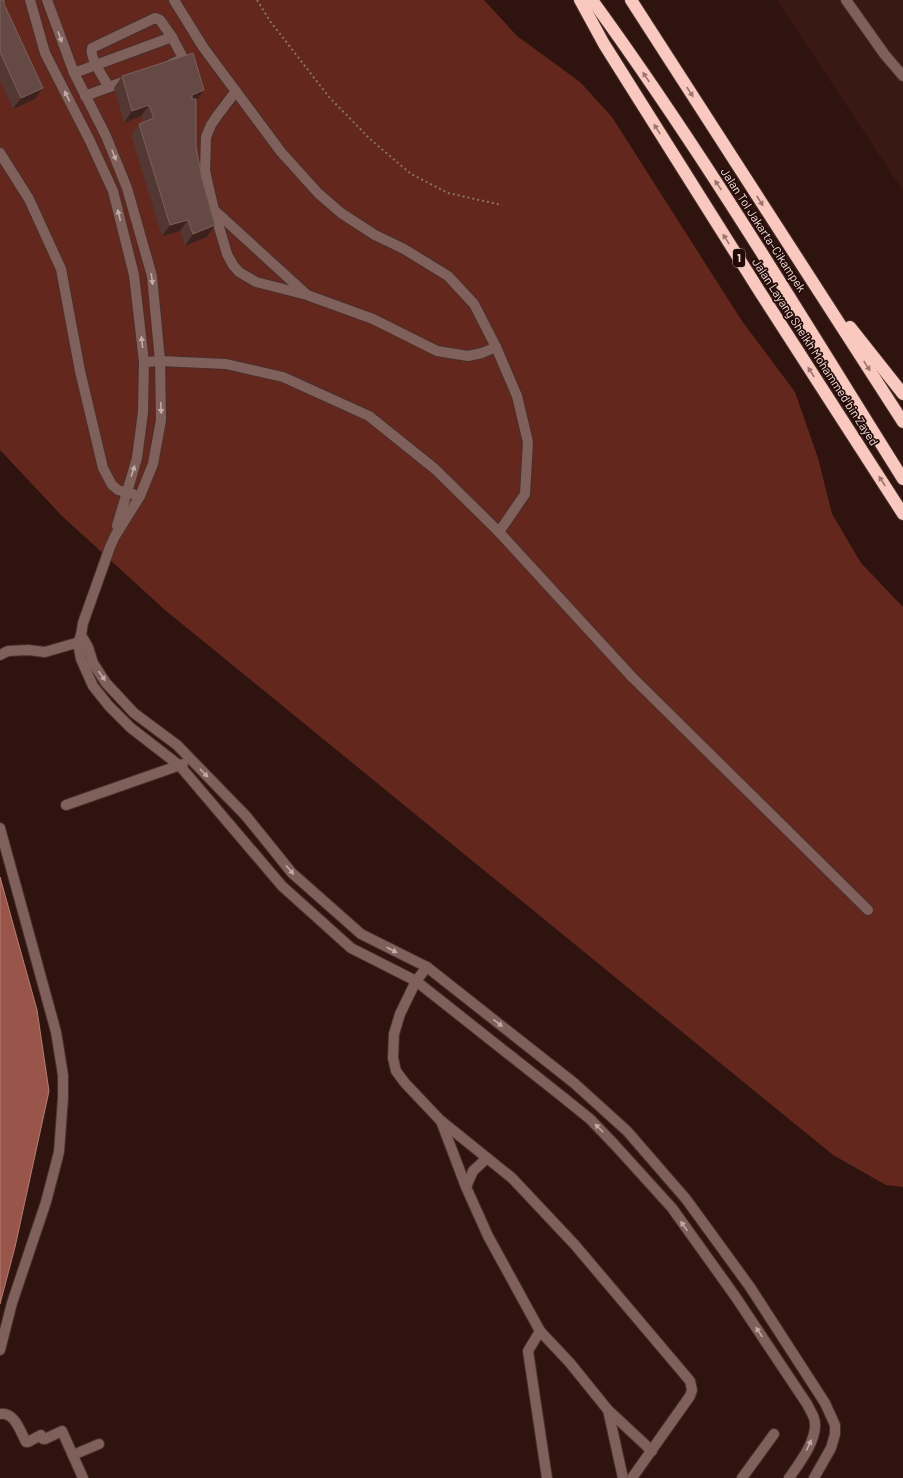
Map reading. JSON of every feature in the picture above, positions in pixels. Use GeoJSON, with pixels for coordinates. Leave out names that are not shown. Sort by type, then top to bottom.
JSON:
{"type":"FeatureCollection","features":[{"type":"Feature","properties":{"kind":"highway","name":"Jalan Layang Sheikh Mohammed bin Zayed"},"geometry":{"type":"LineString","coordinates":[[580,0],[604,44],[760,292],[903,514]]}},
{"type":"Feature","properties":{"kind":"highway","name":"Jalan Tol Jakarta–Cikampek"},"geometry":{"type":"LineString","coordinates":[[592,0],[618,35],[730,203],[903,479]]}},
{"type":"Feature","properties":{"kind":"highway","name":"Jalan Tol Jakarta–Cikampek"},"geometry":{"type":"LineString","coordinates":[[631,0],[903,422]]}},
{"type":"Feature","properties":{"kind":"highway"},"geometry":{"type":"LineString","coordinates":[[807,275],[903,394]]}},
{"type":"Feature","properties":{"kind":"street"},"geometry":{"type":"LineString","coordinates":[[30,0],[45,53],[90,141],[113,191],[134,275],[144,362],[143,412],[137,458],[126,492],[115,536],[83,623],[81,659],[93,686],[109,706],[131,728],[180,766],[282,886],[351,948],[416,982],[564,1098],[614,1144],[672,1208],[807,1404],[815,1420],[811,1442],[803,1458],[789,1478]]}},
{"type":"Feature","properties":{"kind":"street"},"geometry":{"type":"LineString","coordinates":[[47,0],[74,73],[106,136],[129,195],[152,276],[160,361],[161,420],[153,464],[140,496],[115,536]]}},
{"type":"Feature","properties":{"kind":"street"},"geometry":{"type":"LineString","coordinates":[[174,0],[203,47],[281,152],[318,193],[341,213],[448,276],[474,304],[496,347],[517,396],[528,442],[525,494],[499,532]]}},
{"type":"Feature","properties":{"kind":"street"},"geometry":{"type":"LineString","coordinates":[[846,0],[885,55],[903,76]]}},
{"type":"Feature","properties":{"kind":"street"},"geometry":{"type":"LineString","coordinates":[[109,87],[96,65],[91,52],[92,48],[155,18],[160,20],[172,37],[182,56],[180,60],[161,68]]}},
{"type":"Feature","properties":{"kind":"street"},"geometry":{"type":"LineString","coordinates":[[74,73],[172,37]]}},
{"type":"Feature","properties":{"kind":"street"},"geometry":{"type":"LineString","coordinates":[[86,96],[139,76]]}},
{"type":"Feature","properties":{"kind":"street"},"geometry":{"type":"LineString","coordinates":[[236,91],[211,125],[206,137],[205,171],[214,210],[227,254],[239,272],[256,282],[307,295],[373,319],[437,351],[468,356],[482,354],[496,347]]}},
{"type":"Feature","properties":{"kind":"street"},"geometry":{"type":"LineString","coordinates":[[0,153],[29,199],[61,269],[80,371],[103,468],[112,485],[118,490],[140,496]]}},
{"type":"Feature","properties":{"kind":"street"},"geometry":{"type":"LineString","coordinates":[[214,210],[307,295]]}},
{"type":"Feature","properties":{"kind":"street"},"geometry":{"type":"LineString","coordinates":[[144,362],[160,361],[226,364],[284,377],[369,416],[435,469],[499,532],[632,677],[868,910]]}},
{"type":"Feature","properties":{"kind":"street"},"geometry":{"type":"LineString","coordinates":[[0,655],[8,651],[28,650],[45,652],[81,639]]}},
{"type":"Feature","properties":{"kind":"street"},"geometry":{"type":"LineString","coordinates":[[81,639],[93,663],[106,683],[134,713],[177,745],[246,816],[292,873],[361,934],[427,968],[574,1083],[627,1131],[686,1199],[750,1287],[813,1383],[835,1425],[835,1434],[831,1448],[814,1478]]}},
{"type":"Feature","properties":{"kind":"street"},"geometry":{"type":"LineString","coordinates":[[66,805],[192,761]]}},
{"type":"Feature","properties":{"kind":"street"},"geometry":{"type":"LineString","coordinates":[[0,828],[56,1032],[63,1075],[63,1098],[59,1152],[46,1202],[12,1303],[0,1350]]}},
{"type":"Feature","properties":{"kind":"street"},"geometry":{"type":"LineString","coordinates":[[427,968],[416,982],[400,1014],[394,1034],[393,1058],[396,1071],[405,1083],[440,1120],[512,1178],[575,1245],[690,1381],[692,1390],[690,1396],[632,1478]]}},
{"type":"Feature","properties":{"kind":"street"},"geometry":{"type":"LineString","coordinates":[[440,1120],[466,1187],[488,1236],[540,1331],[570,1363],[608,1410],[652,1451]]}},
{"type":"Feature","properties":{"kind":"street"},"geometry":{"type":"LineString","coordinates":[[466,1187],[473,1171],[487,1158]]}},
{"type":"Feature","properties":{"kind":"street"},"geometry":{"type":"LineString","coordinates":[[734,1296],[750,1287]]}},
{"type":"Feature","properties":{"kind":"street"},"geometry":{"type":"LineString","coordinates":[[540,1331],[528,1351],[547,1478]]}},
{"type":"Feature","properties":{"kind":"street"},"geometry":{"type":"LineString","coordinates":[[608,1410],[623,1478]]}},
{"type":"Feature","properties":{"kind":"street"},"geometry":{"type":"LineString","coordinates":[[0,1414],[5,1413],[12,1416],[26,1442],[41,1435],[43,1439],[45,1439],[62,1431],[83,1478]]}},
{"type":"Feature","properties":{"kind":"street"},"geometry":{"type":"LineString","coordinates":[[742,1478],[774,1434]]}},
{"type":"Feature","properties":{"kind":"street"},"geometry":{"type":"LineString","coordinates":[[73,1455],[99,1444]]}},
{"type":"Feature","properties":{"kind":"path"},"geometry":{"type":"LineString","coordinates":[[257,0],[270,22],[329,97],[370,139],[412,174],[448,193],[502,205]]}},
{"type":"Feature","properties":{"kind":"shaded area"},"geometry":{"type":"Polygon","coordinates":[[[0,0],[484,0],[517,36],[580,82],[612,117],[742,321],[795,392],[818,458],[832,514],[861,563],[903,607],[903,1187],[886,1185],[833,1155],[165,610],[62,516],[0,450],[0,0]]]}},
{"type":"Feature","properties":{"kind":"shaded area"},"geometry":{"type":"Polygon","coordinates":[[[777,0],[903,0],[903,191],[777,0]]]}},
{"type":"Feature","properties":{"kind":"shaded area"},"geometry":{"type":"Polygon","coordinates":[[[0,877],[37,1010],[49,1091],[15,1247],[0,1304],[0,877]]]}},
{"type":"Feature","properties":{"kind":"building"},"geometry":{"type":"Polygon","coordinates":[[[0,0],[4,0],[4,4],[43,88],[21,98],[0,52],[0,0]]]}},
{"type":"Feature","properties":{"kind":"building"},"geometry":{"type":"Polygon","coordinates":[[[193,53],[204,90],[192,95],[192,99],[196,99],[196,147],[202,179],[215,225],[193,234],[188,220],[170,225],[139,124],[154,118],[149,105],[132,111],[122,76],[193,53]]]}}]}
